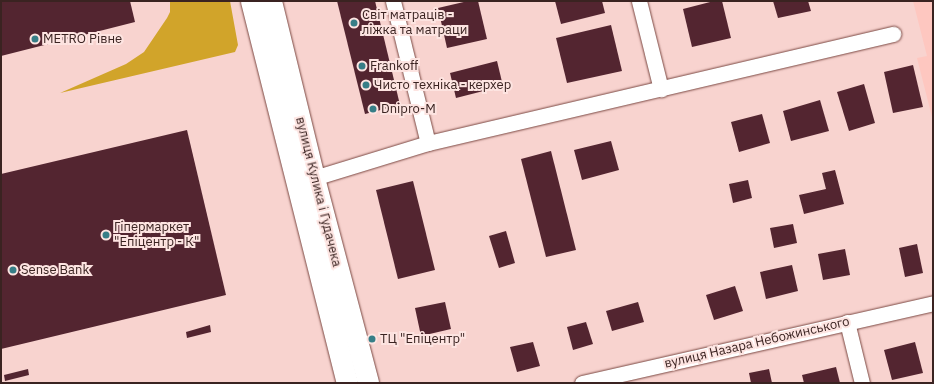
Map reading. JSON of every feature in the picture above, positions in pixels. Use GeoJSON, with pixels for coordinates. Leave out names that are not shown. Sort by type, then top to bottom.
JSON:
{"type":"FeatureCollection","features":[{"type":"Feature","properties":{"kind":"main road","name":"вулиця Кулика і Гудачека"},"geometry":{"type":"LineString","coordinates":[[250,1],[347,383]]}},
{"type":"Feature","properties":{"kind":"main road","name":"вулиця Кулика і Гудачека"},"geometry":{"type":"LineString","coordinates":[[271,1],[314,178],[368,383]]}},
{"type":"Feature","properties":{"kind":"street"},"geometry":{"type":"LineString","coordinates":[[393,1],[428,143]]}},
{"type":"Feature","properties":{"kind":"street"},"geometry":{"type":"LineString","coordinates":[[639,1],[660,89]]}},
{"type":"Feature","properties":{"kind":"street"},"geometry":{"type":"LineString","coordinates":[[314,178],[428,143],[893,34]]}},
{"type":"Feature","properties":{"kind":"street","name":"вулиця Назара Небожинського"},"geometry":{"type":"LineString","coordinates":[[582,383],[933,303]]}},
{"type":"Feature","properties":{"kind":"street"},"geometry":{"type":"LineString","coordinates":[[847,322],[862,383]]}},
{"type":"Feature","properties":{"kind":"shaded area"},"geometry":{"type":"Polygon","coordinates":[[[170,1],[230,1],[238,45],[235,52],[60,93],[126,64],[144,52],[167,18],[170,12],[170,1]]]}},
{"type":"Feature","properties":{"kind":"shaded area"},"geometry":{"type":"Polygon","coordinates":[[[913,1],[933,1],[933,121],[917,58],[927,56],[913,1]]]}},
{"type":"Feature","properties":{"kind":"building","name":"METRO Рівне"},"geometry":{"type":"Polygon","coordinates":[[[1,1],[130,1],[135,22],[1,56],[1,1]]]}},
{"type":"Feature","properties":{"kind":"building"},"geometry":{"type":"Polygon","coordinates":[[[337,1],[375,1],[400,105],[365,114],[337,1]]]}},
{"type":"Feature","properties":{"kind":"building"},"geometry":{"type":"Polygon","coordinates":[[[468,1],[478,1],[487,39],[447,48],[438,8],[468,1]]]}},
{"type":"Feature","properties":{"kind":"building"},"geometry":{"type":"Polygon","coordinates":[[[555,1],[602,1],[605,13],[561,24],[555,1]]]}},
{"type":"Feature","properties":{"kind":"building"},"geometry":{"type":"Polygon","coordinates":[[[714,1],[722,1],[731,38],[692,47],[683,9],[714,1]]]}},
{"type":"Feature","properties":{"kind":"building"},"geometry":{"type":"Polygon","coordinates":[[[773,1],[808,1],[811,11],[778,18],[773,1]]]}},
{"type":"Feature","properties":{"kind":"building"},"geometry":{"type":"Polygon","coordinates":[[[611,25],[622,71],[567,83],[556,38],[611,25]]]}},
{"type":"Feature","properties":{"kind":"building"},"geometry":{"type":"Polygon","coordinates":[[[497,61],[503,86],[456,98],[450,73],[497,61]]]}},
{"type":"Feature","properties":{"kind":"building"},"geometry":{"type":"Polygon","coordinates":[[[913,65],[923,107],[893,113],[884,72],[913,65]]]}},
{"type":"Feature","properties":{"kind":"building"},"geometry":{"type":"Polygon","coordinates":[[[864,84],[875,123],[849,131],[837,92],[864,84]]]}},
{"type":"Feature","properties":{"kind":"building"},"geometry":{"type":"Polygon","coordinates":[[[820,100],[829,131],[791,141],[783,111],[820,100]]]}},
{"type":"Feature","properties":{"kind":"building"},"geometry":{"type":"Polygon","coordinates":[[[762,114],[770,143],[739,152],[731,122],[762,114]]]}},
{"type":"Feature","properties":{"kind":"building","name":"Гіпермаркет \"Епіцентр - К\""},"geometry":{"type":"Polygon","coordinates":[[[187,130],[226,295],[1,349],[1,174],[187,130]]]}},
{"type":"Feature","properties":{"kind":"building"},"geometry":{"type":"Polygon","coordinates":[[[611,141],[619,170],[582,180],[574,150],[611,141]]]}},
{"type":"Feature","properties":{"kind":"building"},"geometry":{"type":"Polygon","coordinates":[[[551,151],[576,250],[546,257],[521,159],[551,151]]]}},
{"type":"Feature","properties":{"kind":"building"},"geometry":{"type":"Polygon","coordinates":[[[835,170],[844,204],[804,214],[799,195],[826,189],[822,173],[835,170]]]}},
{"type":"Feature","properties":{"kind":"building"},"geometry":{"type":"Polygon","coordinates":[[[748,180],[752,198],[733,203],[729,184],[748,180]]]}},
{"type":"Feature","properties":{"kind":"building"},"geometry":{"type":"Polygon","coordinates":[[[413,181],[435,270],[398,279],[376,190],[413,181]]]}},
{"type":"Feature","properties":{"kind":"building"},"geometry":{"type":"Polygon","coordinates":[[[793,224],[797,243],[774,248],[770,228],[793,224]]]}},
{"type":"Feature","properties":{"kind":"building"},"geometry":{"type":"Polygon","coordinates":[[[506,231],[515,263],[499,268],[489,236],[506,231]]]}},
{"type":"Feature","properties":{"kind":"building"},"geometry":{"type":"Polygon","coordinates":[[[917,244],[923,273],[905,277],[899,248],[917,244]]]}},
{"type":"Feature","properties":{"kind":"building"},"geometry":{"type":"Polygon","coordinates":[[[845,249],[850,275],[823,280],[818,254],[845,249]]]}},
{"type":"Feature","properties":{"kind":"building"},"geometry":{"type":"Polygon","coordinates":[[[792,265],[798,291],[766,299],[760,272],[792,265]]]}},
{"type":"Feature","properties":{"kind":"building"},"geometry":{"type":"Polygon","coordinates":[[[735,286],[743,311],[714,320],[706,295],[735,286]]]}},
{"type":"Feature","properties":{"kind":"building"},"geometry":{"type":"Polygon","coordinates":[[[445,302],[451,329],[421,336],[415,308],[445,302]]]}},
{"type":"Feature","properties":{"kind":"building"},"geometry":{"type":"Polygon","coordinates":[[[638,302],[644,322],[612,331],[606,311],[638,302]]]}},
{"type":"Feature","properties":{"kind":"building"},"geometry":{"type":"Polygon","coordinates":[[[586,322],[593,344],[573,350],[567,327],[586,322]]]}},
{"type":"Feature","properties":{"kind":"building"},"geometry":{"type":"Polygon","coordinates":[[[210,325],[211,332],[187,338],[186,332],[210,325]]]}},
{"type":"Feature","properties":{"kind":"building"},"geometry":{"type":"Polygon","coordinates":[[[533,342],[540,366],[517,372],[510,347],[533,342]]]}},
{"type":"Feature","properties":{"kind":"building"},"geometry":{"type":"Polygon","coordinates":[[[915,342],[923,373],[892,380],[884,350],[915,342]]]}},
{"type":"Feature","properties":{"kind":"building"},"geometry":{"type":"Polygon","coordinates":[[[836,367],[840,383],[804,383],[802,375],[836,367]]]}},
{"type":"Feature","properties":{"kind":"building"},"geometry":{"type":"Polygon","coordinates":[[[28,369],[29,375],[5,381],[4,375],[28,369]]]}},
{"type":"Feature","properties":{"kind":"building"},"geometry":{"type":"Polygon","coordinates":[[[769,369],[772,383],[751,383],[749,373],[769,369]]]}},
{"type":"Feature","properties":{"kind":"place","name":"Світ матраців - ліжка та матраци"},"geometry":{"type":"Point","coordinates":[354,23]}},
{"type":"Feature","properties":{"kind":"place","name":"METRO Рівне"},"geometry":{"type":"Point","coordinates":[35,39]}},
{"type":"Feature","properties":{"kind":"place","name":"Frankoff"},"geometry":{"type":"Point","coordinates":[362,66]}},
{"type":"Feature","properties":{"kind":"place","name":"Чисто техніка - керхер"},"geometry":{"type":"Point","coordinates":[366,85]}},
{"type":"Feature","properties":{"kind":"place","name":"Dnipro-M"},"geometry":{"type":"Point","coordinates":[373,109]}},
{"type":"Feature","properties":{"kind":"place","name":"Гіпермаркет \"Епіцентр - К\""},"geometry":{"type":"Point","coordinates":[106,235]}},
{"type":"Feature","properties":{"kind":"place","name":"Sense Bank"},"geometry":{"type":"Point","coordinates":[13,270]}},
{"type":"Feature","properties":{"kind":"place","name":"ТЦ \"Епіцентр\""},"geometry":{"type":"Point","coordinates":[372,339]}}]}
